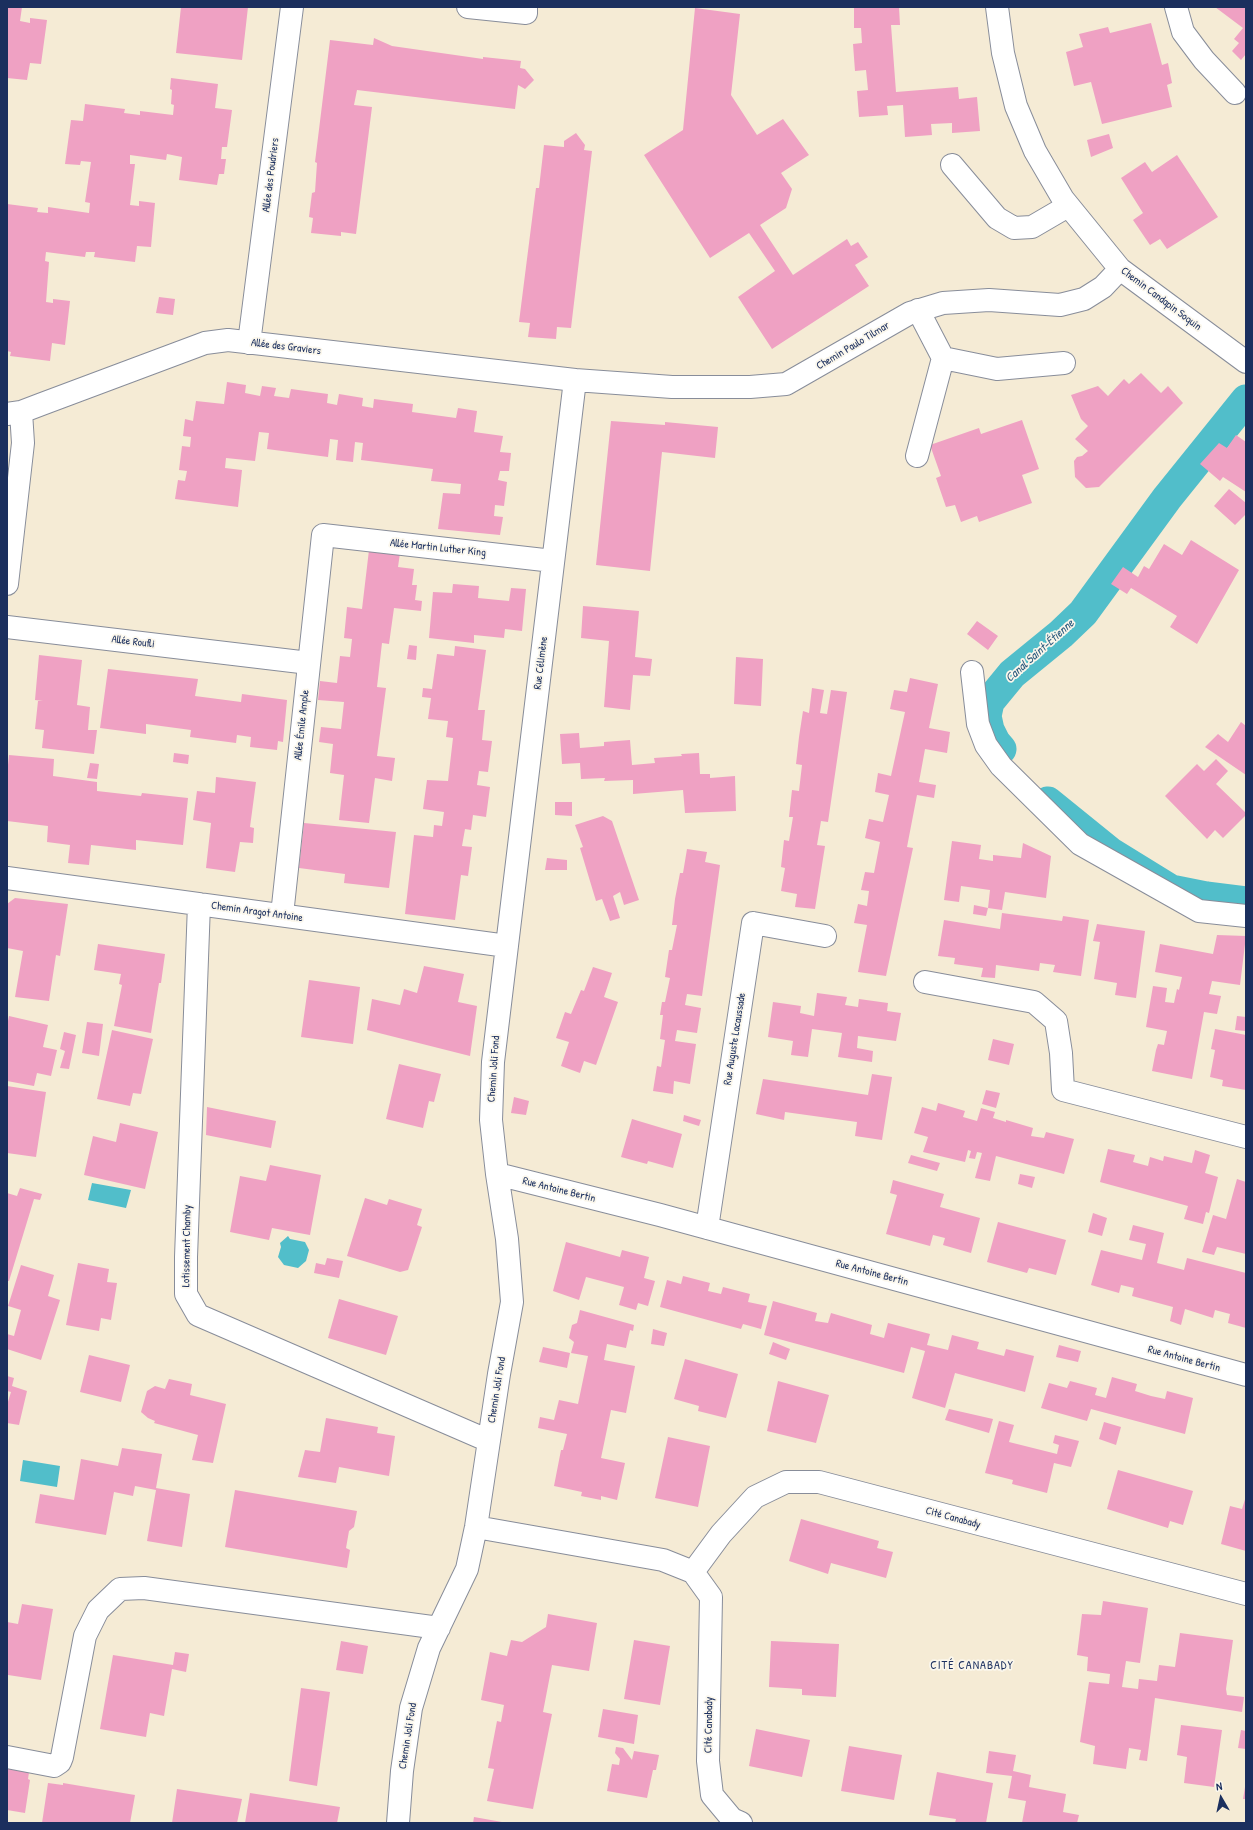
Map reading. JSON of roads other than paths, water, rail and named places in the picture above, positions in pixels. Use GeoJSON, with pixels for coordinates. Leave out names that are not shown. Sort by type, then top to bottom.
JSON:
{"type":"FeatureCollection","features":[{"type":"Feature","properties":{"kind":"street","name":"Allée des Poudriers"},"geometry":{"type":"LineString","coordinates":[[249,343],[292,7]]}},
{"type":"Feature","properties":{"kind":"street"},"geometry":{"type":"LineString","coordinates":[[468,7],[526,13],[526,7]]}},
{"type":"Feature","properties":{"kind":"street","name":"Chemin Candapin Soquin"},"geometry":{"type":"LineString","coordinates":[[997,7],[1003,53],[1016,106],[1035,151],[1068,206],[1120,269],[1246,362]]}},
{"type":"Feature","properties":{"kind":"street"},"geometry":{"type":"LineString","coordinates":[[1176,7],[1183,32],[1204,60],[1235,93]]}},
{"type":"Feature","properties":{"kind":"street"},"geometry":{"type":"LineString","coordinates":[[952,164],[997,218],[1014,228],[1032,227],[1068,206]]}},
{"type":"Feature","properties":{"kind":"street","name":"Chemin Paulo Tilmar"},"geometry":{"type":"LineString","coordinates":[[575,380],[672,386],[750,387],[786,384],[910,313],[918,310],[943,303],[989,300],[1060,305],[1084,298],[1103,287],[1120,269]]}},
{"type":"Feature","properties":{"kind":"street"},"geometry":{"type":"LineString","coordinates":[[917,456],[943,358],[918,310]]}},
{"type":"Feature","properties":{"kind":"street","name":"Allée des Graviers"},"geometry":{"type":"LineString","coordinates":[[14,413],[205,343],[228,340],[575,380]]}},
{"type":"Feature","properties":{"kind":"street"},"geometry":{"type":"LineString","coordinates":[[943,358],[997,369],[1064,363]]}},
{"type":"Feature","properties":{"kind":"street","name":"Rue Célimène"},"geometry":{"type":"LineString","coordinates":[[507,946],[575,380]]}},
{"type":"Feature","properties":{"kind":"street"},"geometry":{"type":"LineString","coordinates":[[7,584],[23,442],[14,413]]}},
{"type":"Feature","properties":{"kind":"street","name":"Allée Martin Luther King"},"geometry":{"type":"LineString","coordinates":[[323,536],[553,561]]}},
{"type":"Feature","properties":{"kind":"street","name":"Allée Émile Ample"},"geometry":{"type":"LineString","coordinates":[[282,915],[323,536]]}},
{"type":"Feature","properties":{"kind":"street","name":"Allée Roufli"},"geometry":{"type":"LineString","coordinates":[[7,627],[309,663]]}},
{"type":"Feature","properties":{"kind":"street"},"geometry":{"type":"LineString","coordinates":[[972,672],[978,724],[986,745],[1001,766],[1080,844],[1199,911],[1246,916]]}},
{"type":"Feature","properties":{"kind":"street","name":"Chemin Aragot Antoine"},"geometry":{"type":"LineString","coordinates":[[7,878],[507,946]]}},
{"type":"Feature","properties":{"kind":"street","name":"Lotissement Chamby"},"geometry":{"type":"LineString","coordinates":[[199,904],[186,1257],[186,1294],[198,1315],[489,1442]]}},
{"type":"Feature","properties":{"kind":"street","name":"Rue Auguste Lacaussade"},"geometry":{"type":"LineString","coordinates":[[707,1228],[753,923],[825,936]]}},
{"type":"Feature","properties":{"kind":"street","name":"Chemin Joli Fond"},"geometry":{"type":"LineString","coordinates":[[398,1823],[402,1771],[411,1708],[429,1648],[467,1568],[476,1527],[512,1302],[492,1120],[493,1062],[507,946]]}},
{"type":"Feature","properties":{"kind":"street"},"geometry":{"type":"LineString","coordinates":[[925,982],[1034,1002],[1056,1021],[1061,1053],[1063,1090],[1246,1137]]}},
{"type":"Feature","properties":{"kind":"street","name":"Rue Antoine Bertin"},"geometry":{"type":"LineString","coordinates":[[497,1174],[707,1228],[1246,1375]]}},
{"type":"Feature","properties":{"kind":"street","name":"Cité Canabady"},"geometry":{"type":"LineString","coordinates":[[741,1823],[732,1819],[712,1795],[708,1761],[711,1597],[693,1572],[721,1534],[755,1497],[786,1482],[818,1482],[1246,1594]]}},
{"type":"Feature","properties":{"kind":"street"},"geometry":{"type":"LineString","coordinates":[[476,1527],[663,1560],[693,1572]]}},
{"type":"Feature","properties":{"kind":"street"},"geometry":{"type":"LineString","coordinates":[[7,1757],[54,1766],[60,1762],[84,1636],[98,1610],[120,1589],[144,1588],[439,1628]]}},
{"type":"Feature","properties":{"kind":"water"},"geometry":{"type":"Polygon","coordinates":[[[92,1183],[131,1190],[126,1208],[88,1200],[92,1183]]]}},
{"type":"Feature","properties":{"kind":"water"},"geometry":{"type":"Polygon","coordinates":[[[288,1236],[290,1239],[305,1242],[309,1250],[306,1261],[298,1268],[284,1265],[278,1257],[281,1247],[280,1243],[288,1236]]]}},
{"type":"Feature","properties":{"kind":"water"},"geometry":{"type":"Polygon","coordinates":[[[23,1460],[60,1466],[57,1487],[20,1481],[23,1460]]]}},
{"type":"Feature","properties":{"kind":"waterway","name":"Canal Saint-Étienne"},"geometry":{"type":"LineString","coordinates":[[1001,749],[995,742],[989,730],[986,716],[989,702],[1012,674],[1061,634],[1083,613],[1167,498],[1246,400]]}},
{"type":"Feature","properties":{"kind":"waterway","name":"Canal Saint-Étienne"},"geometry":{"type":"LineString","coordinates":[[1048,802],[1111,853],[1171,890],[1206,897],[1246,902]]}},
{"type":"Feature","properties":{"kind":"district","name":"CITÉ CANABADY"},"geometry":{"type":"Point","coordinates":[972,1666]}}]}
